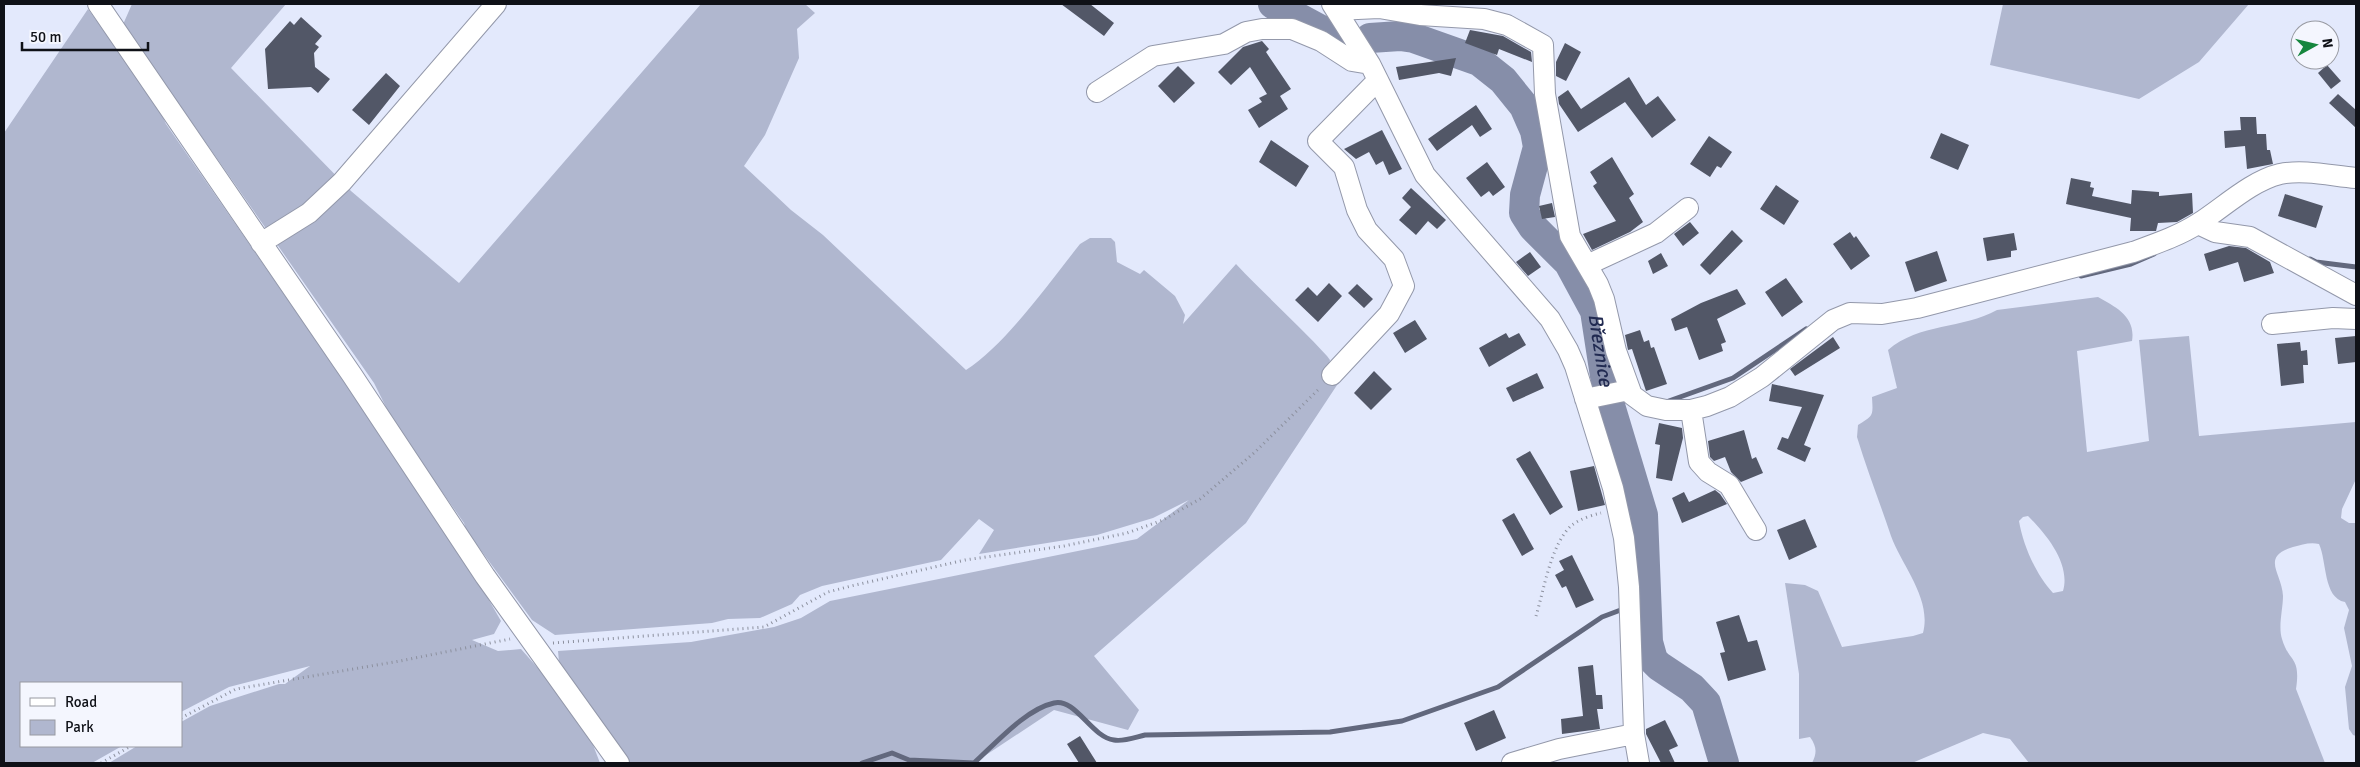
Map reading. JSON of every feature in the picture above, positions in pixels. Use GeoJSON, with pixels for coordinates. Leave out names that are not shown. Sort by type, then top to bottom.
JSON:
{"type":"FeatureCollection","features":[{"type":"Feature","properties":{"kind":"street"},"geometry":{"type":"LineString","coordinates":[[98,4],[262,242],[531,641],[619,763]]}},
{"type":"Feature","properties":{"kind":"street"},"geometry":{"type":"LineString","coordinates":[[262,242],[303,218],[342,182],[496,4]]}},
{"type":"Feature","properties":{"kind":"street"},"geometry":{"type":"LineString","coordinates":[[1334,7],[1374,72],[1425,175],[1550,319],[1568,350],[1607,394],[1636,399],[1647,406],[1666,410],[1691,410],[1708,406],[1745,388],[1841,315],[1850,313],[1882,314],[1901,311],[1987,291],[2133,252],[2167,239],[2198,224],[2250,188],[2275,176],[2302,173],[2356,178]]}},
{"type":"Feature","properties":{"kind":"street"},"geometry":{"type":"LineString","coordinates":[[1334,7],[1379,8],[1420,15],[1484,19],[1507,25],[1543,45],[1545,94],[1566,219],[1574,245],[1587,265],[1604,299],[1616,351],[1607,394],[1629,587],[1634,734],[1639,763]]}},
{"type":"Feature","properties":{"kind":"street"},"geometry":{"type":"LineString","coordinates":[[1097,92],[1153,56],[1224,44],[1246,32],[1262,29],[1292,30],[1321,42],[1352,62],[1374,72]]}},
{"type":"Feature","properties":{"kind":"street"},"geometry":{"type":"LineString","coordinates":[[1332,375],[1389,314],[1404,286],[1394,259],[1367,230],[1356,210],[1344,167],[1318,141],[1374,72]]}},
{"type":"Feature","properties":{"kind":"street"},"geometry":{"type":"LineString","coordinates":[[1587,265],[1656,233],[1688,208]]}},
{"type":"Feature","properties":{"kind":"street"},"geometry":{"type":"LineString","coordinates":[[2198,224],[2215,232],[2250,237],[2356,294]]}},
{"type":"Feature","properties":{"kind":"street"},"geometry":{"type":"LineString","coordinates":[[2272,324],[2333,318],[2356,319]]}},
{"type":"Feature","properties":{"kind":"street"},"geometry":{"type":"LineString","coordinates":[[1691,410],[1699,462],[1708,472],[1728,485],[1756,530]]}},
{"type":"Feature","properties":{"kind":"street"},"geometry":{"type":"LineString","coordinates":[[1512,763],[1559,748],[1634,734]]}},
{"type":"Feature","properties":{"kind":"path"},"geometry":{"type":"LineString","coordinates":[[182,717],[236,690],[503,641],[531,641],[546,644],[569,640],[764,626],[828,592],[851,586],[966,560],[1064,546],[1127,533],[1163,520],[1200,499],[1254,453],[1332,375]]}},
{"type":"Feature","properties":{"kind":"path"},"geometry":{"type":"LineString","coordinates":[[1536,616],[1552,563],[1564,534],[1573,524],[1584,518],[1619,509]]}},
{"type":"Feature","properties":{"kind":"path"},"geometry":{"type":"LineString","coordinates":[[101,763],[129,747]]}},
{"type":"Feature","properties":{"kind":"green space"},"geometry":{"type":"Polygon","coordinates":[[[132,4],[286,4],[231,68],[351,191],[459,283],[701,4],[805,4],[815,13],[797,29],[799,58],[765,135],[744,166],[791,210],[823,235],[966,370],[981,359],[1011,329],[1080,244],[1090,238],[1111,238],[1115,242],[1117,262],[1140,274],[1144,270],[1175,296],[1185,315],[1183,324],[1236,264],[1327,356],[1330,360],[1328,368],[1341,379],[1246,523],[1094,656],[1139,710],[1128,730],[1054,710],[974,763],[628,763],[559,662],[558,651],[691,642],[774,627],[801,618],[830,601],[1137,539],[1189,500],[1153,518],[1097,535],[979,554],[994,530],[979,519],[941,560],[822,586],[800,595],[792,604],[760,618],[728,619],[712,623],[555,635],[532,620],[466,530],[464,523],[395,425],[374,383],[167,87],[121,29],[132,4]]]}},
{"type":"Feature","properties":{"kind":"green space"},"geometry":{"type":"Polygon","coordinates":[[[2003,4],[2249,4],[2199,62],[2139,99],[1990,65],[2003,4]]]}},
{"type":"Feature","properties":{"kind":"green space"},"geometry":{"type":"Polygon","coordinates":[[[88,9],[158,106],[166,124],[403,466],[478,581],[501,621],[494,634],[472,640],[498,651],[521,649],[552,684],[590,737],[600,763],[109,763],[135,747],[182,747],[182,721],[210,706],[279,684],[285,684],[310,666],[229,687],[182,711],[182,682],[20,682],[20,747],[120,747],[92,763],[4,763],[4,133],[88,9]]]}},
{"type":"Feature","properties":{"kind":"green space"},"geometry":{"type":"Polygon","coordinates":[[[2098,297],[2118,309],[2128,319],[2131,325],[2132,341],[2077,351],[2087,452],[2149,441],[2139,340],[2189,336],[2199,436],[2356,422],[2356,479],[2342,509],[2341,518],[2349,523],[2356,523],[2356,736],[2349,729],[2345,687],[2352,666],[2344,628],[2349,610],[2345,602],[2333,594],[2329,586],[2319,544],[2293,547],[2283,551],[2277,556],[2275,561],[2283,596],[2282,639],[2296,665],[2296,689],[2325,763],[2029,763],[2010,739],[1983,733],[1912,763],[1812,763],[1815,756],[1815,747],[1810,737],[1799,739],[1799,674],[1785,583],[1805,585],[1818,591],[1842,647],[1923,633],[1925,620],[1920,595],[1891,536],[1857,437],[1858,425],[1870,417],[1872,397],[1897,388],[1888,350],[1900,341],[1913,335],[1984,316],[1997,310],[2098,297]],[[2028,516],[2023,517],[2019,521],[2027,550],[2041,578],[2053,593],[2063,591],[2065,581],[2060,560],[2049,541],[2028,516]]]}},
{"type":"Feature","properties":{"kind":"building"},"geometry":{"type":"Polygon","coordinates":[[[1061,4],[1090,4],[1114,23],[1104,36],[1061,4]]]}},
{"type":"Feature","properties":{"kind":"building"},"geometry":{"type":"Polygon","coordinates":[[[301,17],[322,36],[315,44],[319,47],[314,53],[315,67],[330,79],[318,93],[311,87],[268,89],[265,49],[290,21],[294,25],[301,17]]]}},
{"type":"Feature","properties":{"kind":"building"},"geometry":{"type":"Polygon","coordinates":[[[1470,30],[1503,36],[1531,52],[1532,62],[1499,49],[1497,55],[1465,43],[1470,30]]]}},
{"type":"Feature","properties":{"kind":"building"},"geometry":{"type":"Polygon","coordinates":[[[1262,41],[1269,49],[1266,52],[1291,89],[1280,96],[1288,109],[1259,128],[1248,110],[1262,102],[1259,98],[1267,94],[1250,67],[1231,85],[1218,72],[1243,47],[1262,41]]]}},
{"type":"Feature","properties":{"kind":"building"},"geometry":{"type":"Polygon","coordinates":[[[1565,43],[1581,52],[1566,81],[1556,76],[1556,62],[1565,43]]]}},
{"type":"Feature","properties":{"kind":"building"},"geometry":{"type":"Polygon","coordinates":[[[1456,58],[1451,76],[1439,73],[1399,80],[1396,67],[1456,58]]]}},
{"type":"Feature","properties":{"kind":"building"},"geometry":{"type":"Polygon","coordinates":[[[1178,66],[1195,83],[1174,103],[1158,86],[1178,66]]]}},
{"type":"Feature","properties":{"kind":"building"},"geometry":{"type":"Polygon","coordinates":[[[2321,70],[2331,70],[2341,81],[2331,89],[2318,73],[2321,70]]]}},
{"type":"Feature","properties":{"kind":"building"},"geometry":{"type":"Polygon","coordinates":[[[386,73],[400,86],[369,125],[352,110],[386,73]]]}},
{"type":"Feature","properties":{"kind":"building"},"geometry":{"type":"Polygon","coordinates":[[[1629,77],[1646,105],[1658,96],[1676,120],[1652,138],[1625,102],[1578,132],[1559,104],[1558,97],[1568,90],[1581,109],[1629,77]]]}},
{"type":"Feature","properties":{"kind":"building"},"geometry":{"type":"Polygon","coordinates":[[[2338,94],[2356,110],[2356,128],[2329,103],[2338,94]]]}},
{"type":"Feature","properties":{"kind":"building"},"geometry":{"type":"Polygon","coordinates":[[[1476,105],[1492,129],[1480,137],[1472,125],[1437,151],[1428,139],[1476,105]]]}},
{"type":"Feature","properties":{"kind":"building"},"geometry":{"type":"Polygon","coordinates":[[[2240,117],[2256,117],[2257,134],[2266,134],[2267,150],[2270,150],[2273,164],[2247,169],[2245,146],[2225,148],[2224,131],[2241,130],[2240,117]]]}},
{"type":"Feature","properties":{"kind":"building"},"geometry":{"type":"Polygon","coordinates":[[[1382,130],[1402,169],[1389,175],[1383,161],[1376,165],[1369,152],[1356,159],[1344,149],[1382,130]]]}},
{"type":"Feature","properties":{"kind":"building"},"geometry":{"type":"Polygon","coordinates":[[[1941,133],[1969,145],[1958,170],[1930,158],[1941,133]]]}},
{"type":"Feature","properties":{"kind":"building"},"geometry":{"type":"Polygon","coordinates":[[[1709,136],[1732,152],[1721,168],[1717,166],[1710,177],[1690,164],[1709,136]]]}},
{"type":"Feature","properties":{"kind":"building"},"geometry":{"type":"Polygon","coordinates":[[[1271,140],[1309,166],[1296,187],[1259,162],[1271,140]]]}},
{"type":"Feature","properties":{"kind":"building"},"geometry":{"type":"Polygon","coordinates":[[[1612,157],[1634,194],[1629,198],[1643,222],[1630,232],[1592,250],[1583,234],[1616,221],[1593,186],[1597,183],[1590,172],[1612,157]]]}},
{"type":"Feature","properties":{"kind":"building"},"geometry":{"type":"Polygon","coordinates":[[[1487,162],[1505,187],[1493,196],[1489,191],[1481,197],[1466,178],[1487,162]]]}},
{"type":"Feature","properties":{"kind":"building"},"geometry":{"type":"Polygon","coordinates":[[[2071,178],[2091,182],[2090,187],[2094,188],[2092,196],[2131,204],[2132,190],[2159,192],[2159,196],[2192,193],[2193,213],[2177,222],[2158,223],[2156,231],[2130,231],[2131,218],[2066,204],[2071,178]]]}},
{"type":"Feature","properties":{"kind":"building"},"geometry":{"type":"Polygon","coordinates":[[[1776,185],[1799,201],[1784,225],[1760,209],[1776,185]]]}},
{"type":"Feature","properties":{"kind":"building"},"geometry":{"type":"Polygon","coordinates":[[[1411,188],[1446,220],[1437,229],[1428,221],[1416,235],[1399,220],[1411,207],[1402,198],[1411,188]]]}},
{"type":"Feature","properties":{"kind":"building"},"geometry":{"type":"Polygon","coordinates":[[[2285,194],[2323,206],[2316,228],[2278,216],[2285,194]]]}},
{"type":"Feature","properties":{"kind":"building"},"geometry":{"type":"Polygon","coordinates":[[[1552,203],[1555,217],[1542,219],[1539,206],[1552,203]]]}},
{"type":"Feature","properties":{"kind":"building"},"geometry":{"type":"Polygon","coordinates":[[[1690,222],[1699,233],[1683,246],[1674,234],[1690,222]]]}},
{"type":"Feature","properties":{"kind":"building"},"geometry":{"type":"Polygon","coordinates":[[[1732,230],[1743,241],[1710,275],[1700,265],[1732,230]]]}},
{"type":"Feature","properties":{"kind":"building"},"geometry":{"type":"Polygon","coordinates":[[[1850,232],[1854,238],[1856,236],[1870,256],[1851,270],[1833,244],[1850,232]]]}},
{"type":"Feature","properties":{"kind":"building"},"geometry":{"type":"Polygon","coordinates":[[[2014,233],[2017,250],[2011,251],[2011,257],[1987,261],[1983,238],[2014,233]]]}},
{"type":"Feature","properties":{"kind":"building"},"geometry":{"type":"Polygon","coordinates":[[[2229,246],[2246,248],[2270,262],[2274,273],[2244,282],[2238,262],[2209,271],[2204,254],[2229,246]]]}},
{"type":"Feature","properties":{"kind":"building"},"geometry":{"type":"Polygon","coordinates":[[[1937,251],[1947,281],[1915,292],[1905,262],[1937,251]]]}},
{"type":"Feature","properties":{"kind":"building"},"geometry":{"type":"Polygon","coordinates":[[[1530,252],[1541,267],[1528,276],[1516,262],[1530,252]]]}},
{"type":"Feature","properties":{"kind":"building"},"geometry":{"type":"Polygon","coordinates":[[[1661,253],[1668,266],[1653,274],[1648,261],[1661,253]]]}},
{"type":"Feature","properties":{"kind":"building"},"geometry":{"type":"Polygon","coordinates":[[[1786,278],[1803,302],[1782,317],[1765,292],[1786,278]]]}},
{"type":"Feature","properties":{"kind":"building"},"geometry":{"type":"Polygon","coordinates":[[[1329,283],[1342,296],[1318,322],[1295,300],[1308,287],[1317,296],[1329,283]]]}},
{"type":"Feature","properties":{"kind":"building"},"geometry":{"type":"Polygon","coordinates":[[[1357,284],[1373,299],[1364,308],[1348,293],[1357,284]]]}},
{"type":"Feature","properties":{"kind":"building"},"geometry":{"type":"Polygon","coordinates":[[[1737,289],[1746,304],[1717,319],[1726,342],[1721,344],[1723,351],[1699,360],[1687,327],[1675,331],[1671,319],[1701,303],[1737,289]]]}},
{"type":"Feature","properties":{"kind":"building"},"geometry":{"type":"Polygon","coordinates":[[[1415,320],[1427,339],[1405,353],[1393,333],[1415,320]]]}},
{"type":"Feature","properties":{"kind":"building"},"geometry":{"type":"Polygon","coordinates":[[[1640,330],[1644,342],[1649,340],[1651,348],[1654,347],[1667,384],[1646,391],[1632,349],[1628,350],[1625,335],[1640,330]]]}},
{"type":"Feature","properties":{"kind":"building"},"geometry":{"type":"Polygon","coordinates":[[[1506,333],[1509,338],[1519,333],[1526,345],[1489,367],[1479,348],[1506,333]]]}},
{"type":"Feature","properties":{"kind":"building"},"geometry":{"type":"Polygon","coordinates":[[[2356,336],[2356,362],[2338,364],[2335,338],[2356,336]]]}},
{"type":"Feature","properties":{"kind":"building"},"geometry":{"type":"Polygon","coordinates":[[[1833,337],[1840,348],[1795,376],[1790,369],[1833,337]]]}},
{"type":"Feature","properties":{"kind":"building"},"geometry":{"type":"Polygon","coordinates":[[[2300,342],[2301,351],[2307,350],[2308,365],[2303,365],[2304,383],[2281,386],[2277,344],[2300,342]]]}},
{"type":"Feature","properties":{"kind":"building"},"geometry":{"type":"Polygon","coordinates":[[[1374,371],[1392,389],[1371,410],[1354,393],[1374,371]]]}},
{"type":"Feature","properties":{"kind":"building"},"geometry":{"type":"Polygon","coordinates":[[[1537,373],[1544,388],[1513,402],[1506,388],[1537,373]]]}},
{"type":"Feature","properties":{"kind":"building"},"geometry":{"type":"Polygon","coordinates":[[[1772,384],[1824,395],[1804,445],[1811,448],[1805,462],[1777,449],[1782,437],[1788,439],[1802,407],[1769,401],[1772,384]]]}},
{"type":"Feature","properties":{"kind":"building"},"geometry":{"type":"Polygon","coordinates":[[[1659,423],[1682,428],[1683,438],[1672,481],[1656,478],[1660,445],[1655,444],[1659,423]]]}},
{"type":"Feature","properties":{"kind":"building"},"geometry":{"type":"Polygon","coordinates":[[[1744,430],[1752,459],[1756,457],[1763,473],[1741,482],[1731,472],[1725,457],[1714,461],[1710,457],[1708,441],[1744,430]]]}},
{"type":"Feature","properties":{"kind":"building"},"geometry":{"type":"Polygon","coordinates":[[[1530,451],[1563,507],[1550,515],[1516,459],[1530,451]]]}},
{"type":"Feature","properties":{"kind":"building"},"geometry":{"type":"Polygon","coordinates":[[[1594,466],[1605,505],[1578,511],[1570,471],[1594,466]]]}},
{"type":"Feature","properties":{"kind":"building"},"geometry":{"type":"Polygon","coordinates":[[[1715,490],[1727,504],[1682,523],[1672,498],[1684,492],[1689,502],[1715,490]]]}},
{"type":"Feature","properties":{"kind":"building"},"geometry":{"type":"Polygon","coordinates":[[[1514,513],[1534,549],[1522,556],[1502,520],[1514,513]]]}},
{"type":"Feature","properties":{"kind":"building"},"geometry":{"type":"Polygon","coordinates":[[[1805,519],[1817,547],[1789,560],[1777,530],[1805,519]]]}},
{"type":"Feature","properties":{"kind":"building"},"geometry":{"type":"Polygon","coordinates":[[[1572,555],[1594,600],[1576,608],[1566,586],[1562,588],[1555,575],[1564,570],[1559,561],[1572,555]]]}},
{"type":"Feature","properties":{"kind":"building"},"geometry":{"type":"Polygon","coordinates":[[[1739,615],[1748,642],[1757,640],[1766,670],[1728,681],[1720,653],[1725,652],[1716,622],[1739,615]]]}},
{"type":"Feature","properties":{"kind":"building"},"geometry":{"type":"Polygon","coordinates":[[[1593,665],[1596,695],[1602,695],[1603,709],[1597,709],[1600,729],[1562,734],[1561,719],[1583,716],[1578,667],[1593,665]]]}},
{"type":"Feature","properties":{"kind":"building"},"geometry":{"type":"Polygon","coordinates":[[[1494,710],[1506,738],[1476,751],[1464,723],[1494,710]]]}},
{"type":"Feature","properties":{"kind":"building"},"geometry":{"type":"Polygon","coordinates":[[[1665,720],[1678,746],[1669,750],[1675,763],[1661,763],[1646,734],[1646,729],[1665,720]]]}},
{"type":"Feature","properties":{"kind":"building"},"geometry":{"type":"Polygon","coordinates":[[[1080,736],[1097,763],[1079,763],[1067,744],[1080,736]]]}},
{"type":"Feature","properties":{"kind":"waterway","name":"Březnice"},"geometry":{"type":"LineString","coordinates":[[1273,4],[1334,37],[1348,41]]}},
{"type":"Feature","properties":{"kind":"waterway","name":"Březnice"},"geometry":{"type":"LineString","coordinates":[[1370,38],[1400,36],[1414,38],[1479,61],[1503,80],[1524,106],[1535,131],[1538,147],[1525,195],[1524,213],[1533,227],[1569,263],[1595,311],[1609,402],[1643,515],[1648,642],[1653,660],[1692,688],[1706,703],[1724,763]]}},
{"type":"Feature","properties":{"kind":"waterway"},"geometry":{"type":"LineString","coordinates":[[2081,276],[2131,264],[2154,254]]}},
{"type":"Feature","properties":{"kind":"waterway"},"geometry":{"type":"LineString","coordinates":[[2310,259],[2316,262],[2356,267]]}},
{"type":"Feature","properties":{"kind":"waterway"},"geometry":{"type":"LineString","coordinates":[[1666,402],[1733,378],[1806,329]]}},
{"type":"Feature","properties":{"kind":"waterway"},"geometry":{"type":"LineString","coordinates":[[1609,402],[1622,406]]}},
{"type":"Feature","properties":{"kind":"waterway"},"geometry":{"type":"LineString","coordinates":[[1634,605],[1646,600]]}},
{"type":"Feature","properties":{"kind":"waterway"},"geometry":{"type":"LineString","coordinates":[[862,763],[892,753],[909,760],[974,763],[1022,719],[1043,706],[1054,703],[1062,703],[1069,706],[1098,732],[1114,740],[1125,740],[1145,735],[1330,732],[1402,721],[1498,687],[1602,617],[1626,608]]}}]}
